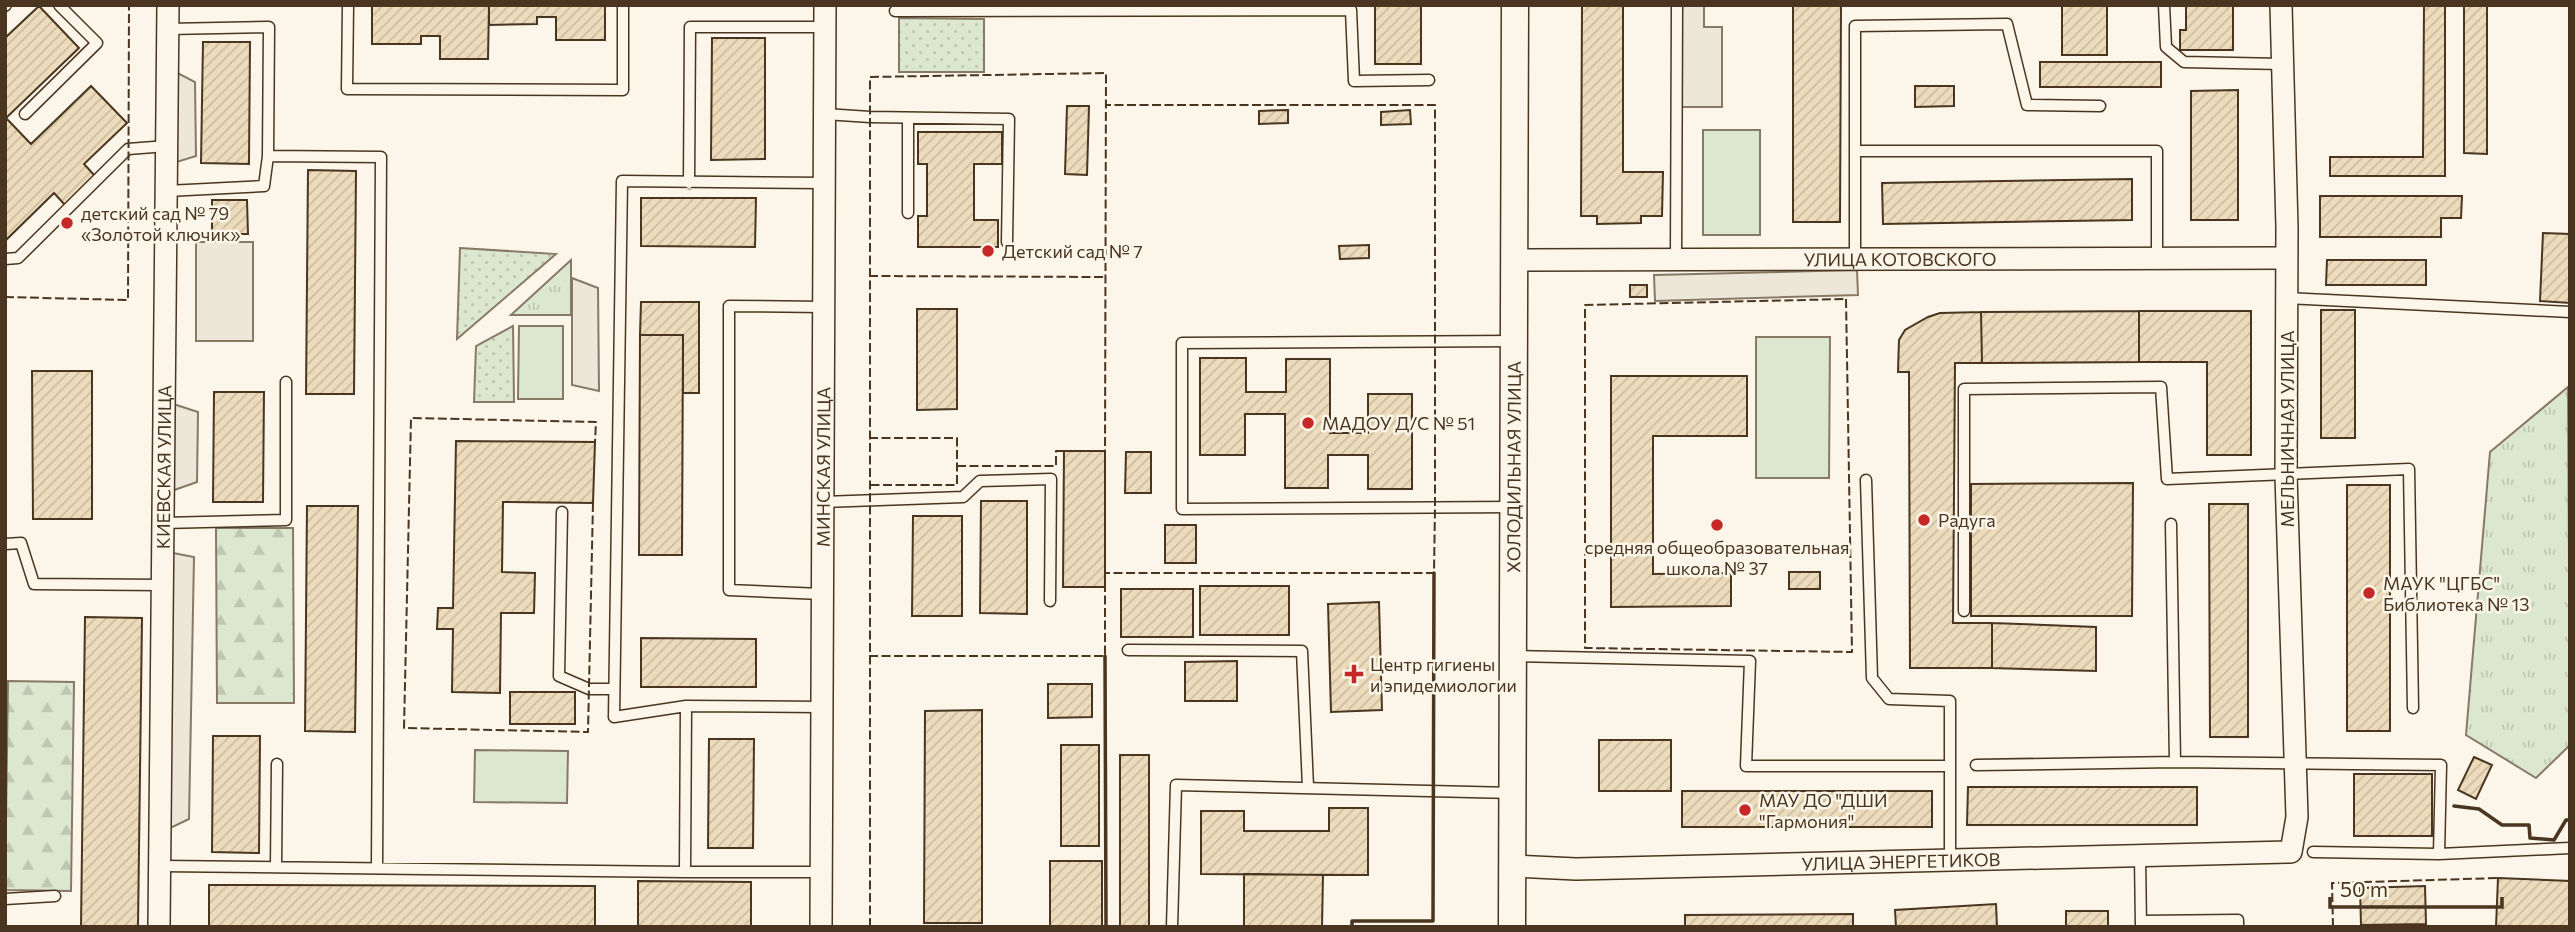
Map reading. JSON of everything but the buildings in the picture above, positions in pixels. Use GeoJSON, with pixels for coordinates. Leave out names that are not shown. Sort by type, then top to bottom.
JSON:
{"type":"FeatureCollection","features":[{"type":"Feature","properties":{"kind":"street","name":"КИЕВСКАЯ УЛИЦА"},"geometry":{"type":"LineString","coordinates":[[159,927],[168,5]]}},
{"type":"Feature","properties":{"kind":"street","name":"МИНСКАЯ УЛИЦА"},"geometry":{"type":"LineString","coordinates":[[821,927],[825,5]]}},
{"type":"Feature","properties":{"kind":"street","name":"ХОЛОДИЛЬНАЯ УЛИЦА"},"geometry":{"type":"LineString","coordinates":[[1512,927],[1515,5]]}},
{"type":"Feature","properties":{"kind":"street","name":"МЕЛЬНИЧНАЯ УЛИЦА"},"geometry":{"type":"LineString","coordinates":[[2281,5],[2286,258],[2286,476],[2297,817],[2291,852]]}},
{"type":"Feature","properties":{"kind":"street","name":"УЛИЦА КОТОВСКОГО"},"geometry":{"type":"LineString","coordinates":[[1515,260],[2286,258]]}},
{"type":"Feature","properties":{"kind":"street","name":"УЛИЦА ЭНЕРГЕТИКОВ"},"geometry":{"type":"LineString","coordinates":[[1513,866],[1576,869],[2291,852]]}},
{"type":"Feature","properties":{"kind":"lane"},"geometry":{"type":"LineString","coordinates":[[25,114],[97,43],[59,5]]}},
{"type":"Feature","properties":{"kind":"lane"},"geometry":{"type":"LineString","coordinates":[[348,5],[347,89],[623,90],[623,5]]}},
{"type":"Feature","properties":{"kind":"lane"},"geometry":{"type":"LineString","coordinates":[[1676,260],[1677,5]]}},
{"type":"Feature","properties":{"kind":"lane"},"geometry":{"type":"LineString","coordinates":[[2164,5],[2166,47],[2184,62],[2282,64]]}},
{"type":"Feature","properties":{"kind":"lane"},"geometry":{"type":"LineString","coordinates":[[895,11],[1137,8],[1351,10],[1354,81],[1429,80]]}},
{"type":"Feature","properties":{"kind":"lane"},"geometry":{"type":"LineString","coordinates":[[1855,260],[1855,26],[2007,24],[2027,105],[2099,106]]}},
{"type":"Feature","properties":{"kind":"lane"},"geometry":{"type":"LineString","coordinates":[[167,191],[264,186],[268,156],[269,27],[169,29]]}},
{"type":"Feature","properties":{"kind":"lane"},"geometry":{"type":"LineString","coordinates":[[689,183],[690,27],[825,27]]}},
{"type":"Feature","properties":{"kind":"lane"},"geometry":{"type":"LineString","coordinates":[[825,114],[1009,119],[1007,242]]}},
{"type":"Feature","properties":{"kind":"lane"},"geometry":{"type":"LineString","coordinates":[[908,118],[908,213]]}},
{"type":"Feature","properties":{"kind":"lane"},"geometry":{"type":"LineString","coordinates":[[5,259],[18,258],[128,149],[167,146]]}},
{"type":"Feature","properties":{"kind":"lane"},"geometry":{"type":"LineString","coordinates":[[1855,151],[2157,150],[2157,260]]}},
{"type":"Feature","properties":{"kind":"lane"},"geometry":{"type":"LineString","coordinates":[[268,156],[381,157],[377,867]]}},
{"type":"Feature","properties":{"kind":"lane"},"geometry":{"type":"LineString","coordinates":[[822,707],[686,706],[614,718],[622,181],[824,183]]}},
{"type":"Feature","properties":{"kind":"lane"},"geometry":{"type":"LineString","coordinates":[[2286,298],[2570,312]]}},
{"type":"Feature","properties":{"kind":"lane"},"geometry":{"type":"LineString","coordinates":[[822,594],[729,590],[729,306],[824,307]]}},
{"type":"Feature","properties":{"kind":"lane"},"geometry":{"type":"LineString","coordinates":[[1514,507],[1182,509],[1182,343],[1515,341]]}},
{"type":"Feature","properties":{"kind":"lane"},"geometry":{"type":"LineString","coordinates":[[163,523],[286,520],[286,382]]}},
{"type":"Feature","properties":{"kind":"lane"},"geometry":{"type":"LineString","coordinates":[[1964,611],[1964,389],[2161,387],[2167,480],[2409,469],[2413,708]]}},
{"type":"Feature","properties":{"kind":"lane"},"geometry":{"type":"LineString","coordinates":[[823,502],[963,498],[980,481],[1051,479],[1050,601]]}},
{"type":"Feature","properties":{"kind":"lane"},"geometry":{"type":"LineString","coordinates":[[1866,480],[1872,678],[1889,699],[1950,701],[1950,862]]}},
{"type":"Feature","properties":{"kind":"lane"},"geometry":{"type":"LineString","coordinates":[[562,512],[559,676],[589,689],[614,689]]}},
{"type":"Feature","properties":{"kind":"lane"},"geometry":{"type":"LineString","coordinates":[[2171,524],[2175,762]]}},
{"type":"Feature","properties":{"kind":"lane"},"geometry":{"type":"LineString","coordinates":[[5,544],[21,543],[34,584],[163,585]]}},
{"type":"Feature","properties":{"kind":"lane"},"geometry":{"type":"LineString","coordinates":[[1128,650],[1302,651],[1308,787]]}},
{"type":"Feature","properties":{"kind":"lane"},"geometry":{"type":"LineString","coordinates":[[1513,656],[1750,661],[1746,766],[1950,766]]}},
{"type":"Feature","properties":{"kind":"lane"},"geometry":{"type":"LineString","coordinates":[[685,872],[686,706]]}},
{"type":"Feature","properties":{"kind":"lane"},"geometry":{"type":"LineString","coordinates":[[1976,765],[2296,762],[2441,765],[2439,854]]}},
{"type":"Feature","properties":{"kind":"lane"},"geometry":{"type":"LineString","coordinates":[[276,867],[277,764]]}},
{"type":"Feature","properties":{"kind":"lane"},"geometry":{"type":"LineString","coordinates":[[1172,927],[1176,785],[1513,793]]}},
{"type":"Feature","properties":{"kind":"lane"},"geometry":{"type":"LineString","coordinates":[[2313,852],[2439,854],[2570,848]]}},
{"type":"Feature","properties":{"kind":"lane"},"geometry":{"type":"LineString","coordinates":[[2140,856],[2141,924],[2238,920],[2238,927]]}},
{"type":"Feature","properties":{"kind":"lane"},"geometry":{"type":"LineString","coordinates":[[161,866],[821,872]]}},
{"type":"Feature","properties":{"kind":"lane"},"geometry":{"type":"LineString","coordinates":[[5,899],[55,896]]}},
{"type":"Feature","properties":{"kind":"green space"},"geometry":{"type":"Polygon","coordinates":[[[899,18],[984,19],[984,72],[899,72],[899,18]]]}},
{"type":"Feature","properties":{"kind":"green space"},"geometry":{"type":"Polygon","coordinates":[[[1703,130],[1760,130],[1760,235],[1703,235],[1703,130]]]}},
{"type":"Feature","properties":{"kind":"green space"},"geometry":{"type":"Polygon","coordinates":[[[460,248],[556,254],[457,339],[460,248]]]}},
{"type":"Feature","properties":{"kind":"green space"},"geometry":{"type":"Polygon","coordinates":[[[571,260],[571,315],[511,315],[571,260]]]}},
{"type":"Feature","properties":{"kind":"green space"},"geometry":{"type":"Polygon","coordinates":[[[513,326],[514,402],[474,402],[476,346],[513,326]]]}},
{"type":"Feature","properties":{"kind":"green space"},"geometry":{"type":"Polygon","coordinates":[[[519,326],[563,326],[563,399],[518,399],[519,326]]]}},
{"type":"Feature","properties":{"kind":"green space"},"geometry":{"type":"Polygon","coordinates":[[[1756,337],[1830,337],[1829,478],[1756,478],[1756,337]]]}},
{"type":"Feature","properties":{"kind":"green space"},"geometry":{"type":"Polygon","coordinates":[[[2568,387],[2570,745],[2536,778],[2466,735],[2490,452],[2568,387]]]}},
{"type":"Feature","properties":{"kind":"green space"},"geometry":{"type":"Polygon","coordinates":[[[216,528],[293,528],[294,703],[217,703],[216,528]]]}},
{"type":"Feature","properties":{"kind":"green space"},"geometry":{"type":"Polygon","coordinates":[[[8,681],[74,682],[71,891],[5,890],[8,681]]]}},
{"type":"Feature","properties":{"kind":"green space"},"geometry":{"type":"Polygon","coordinates":[[[475,750],[568,751],[567,803],[474,802],[475,750]]]}},
{"type":"Feature","properties":{"kind":"shaded area"},"geometry":{"type":"Polygon","coordinates":[[[1677,5],[1704,5],[1704,27],[1722,27],[1722,107],[1677,107],[1677,5]]]}},
{"type":"Feature","properties":{"kind":"shaded area"},"geometry":{"type":"Polygon","coordinates":[[[168,68],[195,82],[196,156],[167,165],[168,68]]]}},
{"type":"Feature","properties":{"kind":"shaded area"},"geometry":{"type":"Polygon","coordinates":[[[196,242],[253,242],[253,341],[196,341],[196,242]]]}},
{"type":"Feature","properties":{"kind":"shaded area"},"geometry":{"type":"Polygon","coordinates":[[[1857,270],[1858,295],[1655,301],[1654,275],[1857,270]]]}},
{"type":"Feature","properties":{"kind":"shaded area"},"geometry":{"type":"Polygon","coordinates":[[[572,278],[598,288],[599,391],[572,385],[572,278]]]}},
{"type":"Feature","properties":{"kind":"shaded area"},"geometry":{"type":"Polygon","coordinates":[[[164,401],[198,412],[197,482],[163,494],[164,401]]]}},
{"type":"Feature","properties":{"kind":"shaded area"},"geometry":{"type":"Polygon","coordinates":[[[163,551],[194,557],[189,819],[162,832],[163,551]]]}},
{"type":"Feature","properties":{"kind":"fence"},"geometry":{"type":"LineString","coordinates":[[5,297],[128,300],[129,5]]}},
{"type":"Feature","properties":{"kind":"fence"},"geometry":{"type":"LineString","coordinates":[[870,927],[870,77],[1106,73],[1105,454]]}},
{"type":"Feature","properties":{"kind":"fence"},"geometry":{"type":"LineString","coordinates":[[1105,569],[1105,573],[1434,573],[1435,507],[1435,105],[1106,105]]}},
{"type":"Feature","properties":{"kind":"fence"},"geometry":{"type":"LineString","coordinates":[[869,276],[1106,277]]}},
{"type":"Feature","properties":{"kind":"fence"},"geometry":{"type":"LineString","coordinates":[[1846,299],[1852,652],[1585,648],[1585,305],[1846,299]]}},
{"type":"Feature","properties":{"kind":"fence"},"geometry":{"type":"LineString","coordinates":[[593,503],[588,732],[404,728],[411,418],[596,422],[595,442]]}},
{"type":"Feature","properties":{"kind":"fence"},"geometry":{"type":"LineString","coordinates":[[869,438],[957,438],[957,485],[869,485]]}},
{"type":"Feature","properties":{"kind":"fence"},"geometry":{"type":"LineString","coordinates":[[957,466],[1056,466],[1056,451],[1068,451]]}},
{"type":"Feature","properties":{"kind":"fence"},"geometry":{"type":"LineString","coordinates":[[869,656],[1105,656],[1105,584]]}},
{"type":"Feature","properties":{"kind":"fence"},"geometry":{"type":"LineString","coordinates":[[2333,927],[2332,883],[2498,878]]}},
{"type":"Feature","properties":{"kind":"wall"},"geometry":{"type":"LineString","coordinates":[[1352,927],[1352,921],[1433,921],[1434,573]]}},
{"type":"Feature","properties":{"kind":"wall"},"geometry":{"type":"LineString","coordinates":[[1105,656],[1106,927]]}},
{"type":"Feature","properties":{"kind":"wall"},"geometry":{"type":"LineString","coordinates":[[2454,806],[2479,809],[2502,825],[2529,825],[2530,838],[2554,840],[2566,820],[2570,820]]}},
{"type":"Feature","properties":{"kind":"place","name":"детский сад № 79 «Золотой ключик»"},"geometry":{"type":"Point","coordinates":[67,223]}},
{"type":"Feature","properties":{"kind":"place","name":"Детский сад № 7"},"geometry":{"type":"Point","coordinates":[988,251]}},
{"type":"Feature","properties":{"kind":"place","name":"МАДОУ Д/С № 51"},"geometry":{"type":"Point","coordinates":[1308,423]}},
{"type":"Feature","properties":{"kind":"place","name":"Радуга"},"geometry":{"type":"Point","coordinates":[1924,520]}},
{"type":"Feature","properties":{"kind":"place","name":"средняя общеобразовательная школа № 37"},"geometry":{"type":"Point","coordinates":[1717,525]}},
{"type":"Feature","properties":{"kind":"place","name":"МАУК \"ЦГБС\" Библиотека № 13"},"geometry":{"type":"Point","coordinates":[2369,593]}},
{"type":"Feature","properties":{"kind":"place","name":"Центр гигиены и эпидемиологии"},"geometry":{"type":"Point","coordinates":[1354,674]}},
{"type":"Feature","properties":{"kind":"place","name":"МАУ ДО \"ДШИ \"Гармония\""},"geometry":{"type":"Point","coordinates":[1745,810]}}]}
